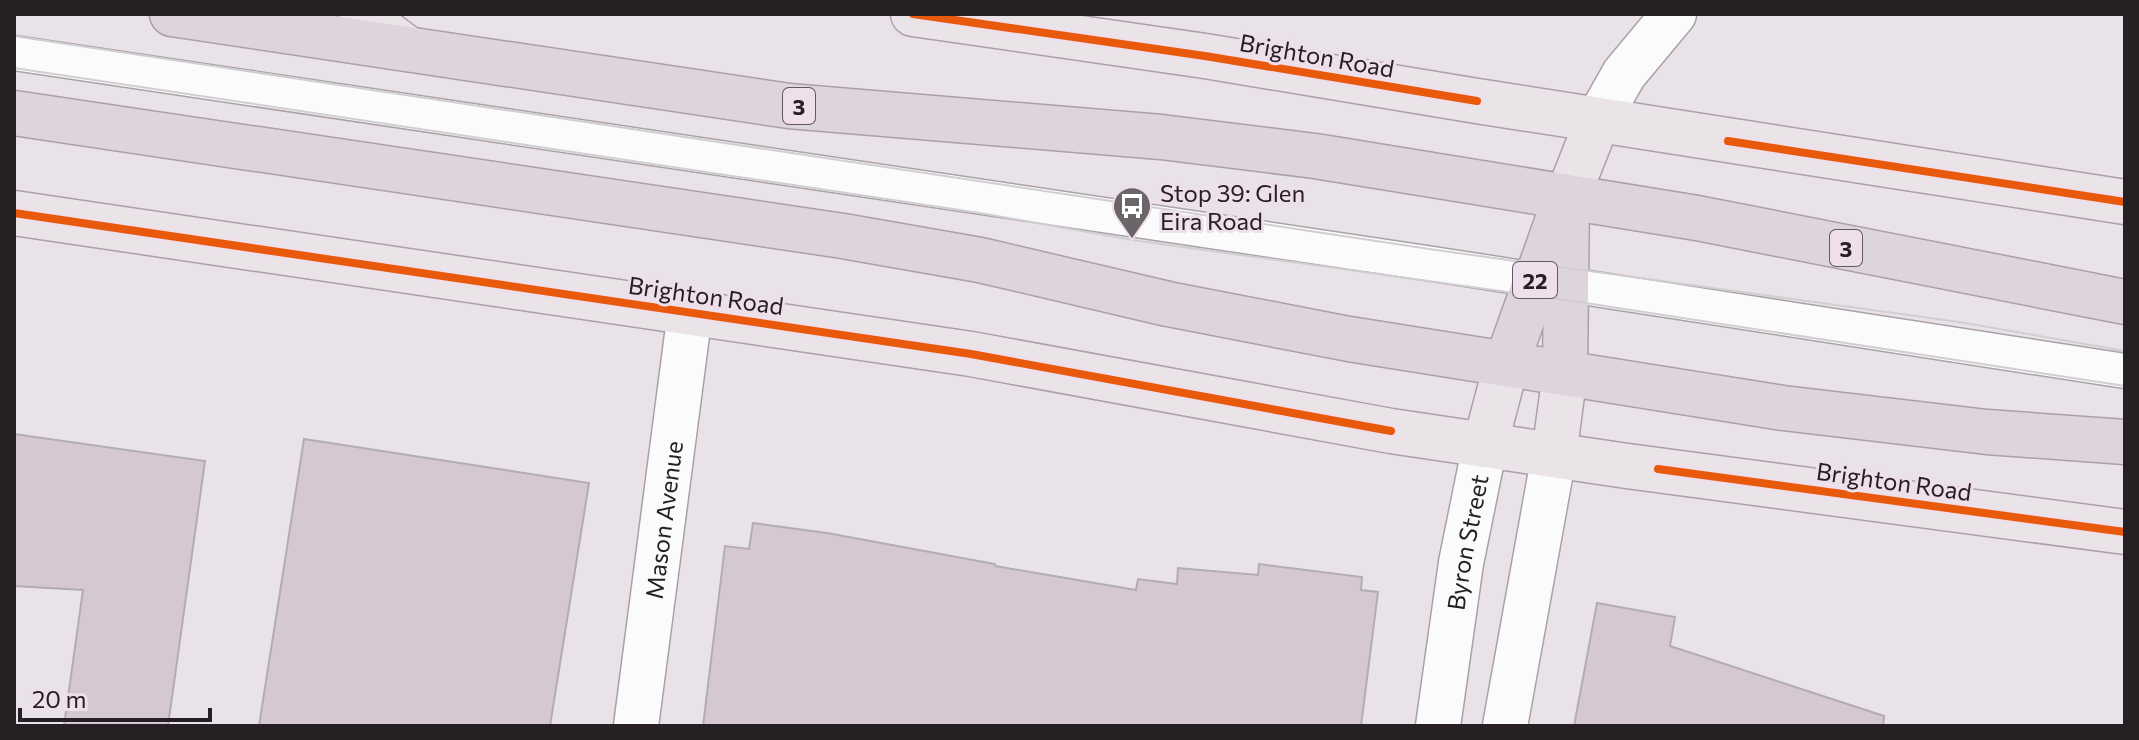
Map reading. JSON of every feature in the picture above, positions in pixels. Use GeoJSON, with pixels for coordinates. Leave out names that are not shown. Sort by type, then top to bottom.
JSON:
{"type":"FeatureCollection","features":[{"type":"Feature","properties":{"kind":"highway","name":"3"},"geometry":{"type":"LineString","coordinates":[[172,14],[789,106],[1026,124],[1258,148],[1697,218],[2125,302]]}},
{"type":"Feature","properties":{"kind":"highway"},"geometry":{"type":"LineString","coordinates":[[14,113],[843,236],[980,260],[1272,326],[1565,373],[1865,419],[2125,442]]}},
{"type":"Feature","properties":{"kind":"highway","name":"22"},"geometry":{"type":"LineString","coordinates":[[1507,362],[1550,283],[1567,198]]}},
{"type":"Feature","properties":{"kind":"highway"},"geometry":{"type":"LineString","coordinates":[[1550,283],[1565,373]]}},
{"type":"Feature","properties":{"kind":"main road"},"geometry":{"type":"LineString","coordinates":[[361,14],[408,49]]}},
{"type":"Feature","properties":{"kind":"main road","name":"Brighton Road"},"geometry":{"type":"LineString","coordinates":[[913,14],[1175,51],[2125,202]]}},
{"type":"Feature","properties":{"kind":"main road","name":"22"},"geometry":{"type":"LineString","coordinates":[[1567,198],[1598,120]]}},
{"type":"Feature","properties":{"kind":"main road","name":"Brighton Road"},"geometry":{"type":"LineString","coordinates":[[14,213],[971,354],[1391,431],[2125,532]]}},
{"type":"Feature","properties":{"kind":"main road","name":"Byron Street"},"geometry":{"type":"LineString","coordinates":[[1485,445],[1507,362]]}},
{"type":"Feature","properties":{"kind":"main road"},"geometry":{"type":"LineString","coordinates":[[1554,455],[1565,373]]}},
{"type":"Feature","properties":{"kind":"street","name":"22"},"geometry":{"type":"LineString","coordinates":[[1598,120],[1624,74],[1674,14]]}},
{"type":"Feature","properties":{"kind":"street","name":"Mason Avenue"},"geometry":{"type":"LineString","coordinates":[[636,726],[690,312]]}},
{"type":"Feature","properties":{"kind":"street","name":"Byron Street"},"geometry":{"type":"LineString","coordinates":[[1438,726],[1461,563],[1485,445]]}},
{"type":"Feature","properties":{"kind":"street"},"geometry":{"type":"LineString","coordinates":[[1505,726],[1554,455]]}},
{"type":"Feature","properties":{"kind":"lane"},"geometry":{"type":"LineString","coordinates":[[14,53],[2125,371]]}},
{"type":"Feature","properties":{"kind":"building"},"geometry":{"type":"Polygon","coordinates":[[[14,434],[205,461],[168,726],[64,726],[83,590],[14,586],[14,434]]]}},
{"type":"Feature","properties":{"kind":"building"},"geometry":{"type":"Polygon","coordinates":[[[304,439],[589,483],[550,726],[259,726],[304,439]]]}},
{"type":"Feature","properties":{"kind":"building"},"geometry":{"type":"Polygon","coordinates":[[[753,523],[827,533],[1136,590],[1138,579],[1177,584],[1178,568],[1258,575],[1259,564],[1362,577],[1361,590],[1378,592],[1361,726],[703,726],[725,546],[749,549],[753,523]]]}},
{"type":"Feature","properties":{"kind":"building"},"geometry":{"type":"Polygon","coordinates":[[[1597,603],[1675,617],[1670,646],[1884,716],[1883,726],[1574,726],[1597,603]]]}},
{"type":"Feature","properties":{"kind":"tram line"},"geometry":{"type":"LineString","coordinates":[[14,36],[1436,250],[1959,322],[2125,351]]}},
{"type":"Feature","properties":{"kind":"tram line"},"geometry":{"type":"LineString","coordinates":[[14,68],[986,214],[1132,240],[1566,300],[2125,386]]}},
{"type":"Feature","properties":{"kind":"cycle path"},"geometry":{"type":"LineString","coordinates":[[913,14],[1205,56],[1477,101]]}},
{"type":"Feature","properties":{"kind":"cycle path"},"geometry":{"type":"LineString","coordinates":[[1728,141],[2125,202]]}},
{"type":"Feature","properties":{"kind":"cycle path"},"geometry":{"type":"LineString","coordinates":[[14,213],[971,354],[1391,431]]}},
{"type":"Feature","properties":{"kind":"cycle path"},"geometry":{"type":"LineString","coordinates":[[1658,469],[2125,532]]}},
{"type":"Feature","properties":{"kind":"place","name":"Stop 39: Glen Eira Road"},"geometry":{"type":"Point","coordinates":[1132,240]}}]}
